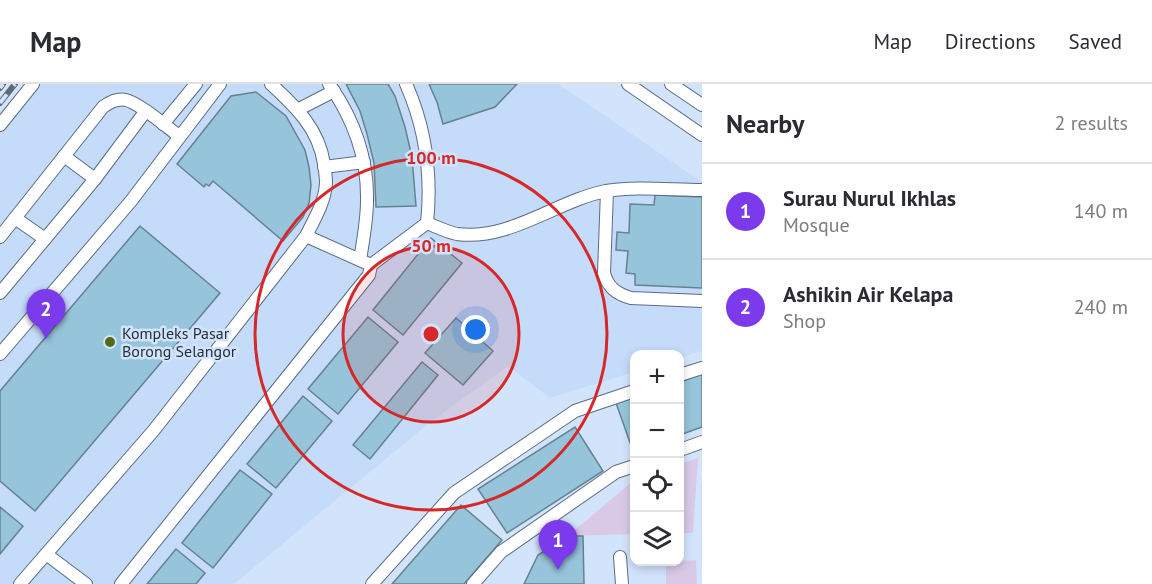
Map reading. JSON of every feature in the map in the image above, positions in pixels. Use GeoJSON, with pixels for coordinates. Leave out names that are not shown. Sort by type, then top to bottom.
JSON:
{"type":"FeatureCollection","features":[{"type":"Feature","properties":{"kind":"street"},"geometry":{"type":"LineString","coordinates":[[0,125],[33,84]]}},
{"type":"Feature","properties":{"kind":"street"},"geometry":{"type":"LineString","coordinates":[[163,124],[196,84]]}},
{"type":"Feature","properties":{"kind":"street"},"geometry":{"type":"LineString","coordinates":[[0,354],[130,201],[220,84]]}},
{"type":"Feature","properties":{"kind":"street"},"geometry":{"type":"LineString","coordinates":[[20,584],[154,430],[306,236],[326,183],[322,153],[311,125],[298,109],[271,84]]}},
{"type":"Feature","properties":{"kind":"street"},"geometry":{"type":"LineString","coordinates":[[406,84],[416,106],[424,138],[430,196],[427,223]]}},
{"type":"Feature","properties":{"kind":"street"},"geometry":{"type":"LineString","coordinates":[[628,84],[702,135]]}},
{"type":"Feature","properties":{"kind":"street"},"geometry":{"type":"LineString","coordinates":[[671,84],[702,105]]}},
{"type":"Feature","properties":{"kind":"street"},"geometry":{"type":"LineString","coordinates":[[121,584],[369,275],[365,263],[367,200],[364,162],[345,108],[332,88],[298,109]]}},
{"type":"Feature","properties":{"kind":"street"},"geometry":{"type":"LineString","coordinates":[[0,237],[103,107],[110,102],[128,100],[179,136]]}},
{"type":"Feature","properties":{"kind":"street"},"geometry":{"type":"LineString","coordinates":[[0,293],[95,179],[146,112]]}},
{"type":"Feature","properties":{"kind":"street"},"geometry":{"type":"LineString","coordinates":[[64,156],[95,179]]}},
{"type":"Feature","properties":{"kind":"street"},"geometry":{"type":"LineString","coordinates":[[324,167],[364,162]]}},
{"type":"Feature","properties":{"kind":"street"},"geometry":{"type":"LineString","coordinates":[[427,223],[456,234],[474,234],[519,224],[607,191],[702,190]]}},
{"type":"Feature","properties":{"kind":"street"},"geometry":{"type":"LineString","coordinates":[[607,191],[604,273],[613,290],[621,296],[631,298],[702,302]]}},
{"type":"Feature","properties":{"kind":"street"},"geometry":{"type":"LineString","coordinates":[[15,218],[45,239]]}},
{"type":"Feature","properties":{"kind":"street"},"geometry":{"type":"LineString","coordinates":[[365,263],[427,223]]}},
{"type":"Feature","properties":{"kind":"street"},"geometry":{"type":"LineString","coordinates":[[306,236],[365,263]]}},
{"type":"Feature","properties":{"kind":"street"},"geometry":{"type":"LineString","coordinates":[[684,374],[702,368]]}},
{"type":"Feature","properties":{"kind":"street"},"geometry":{"type":"LineString","coordinates":[[372,584],[454,493],[575,411],[630,392]]}},
{"type":"Feature","properties":{"kind":"street"},"geometry":{"type":"LineString","coordinates":[[684,449],[702,442]]}},
{"type":"Feature","properties":{"kind":"street"},"geometry":{"type":"LineString","coordinates":[[473,584],[501,552],[616,472],[630,467]]}},
{"type":"Feature","properties":{"kind":"street"},"geometry":{"type":"LineString","coordinates":[[46,554],[86,584]]}},
{"type":"Feature","properties":{"kind":"street"},"geometry":{"type":"LineString","coordinates":[[620,557],[621,584]]}},
{"type":"Feature","properties":{"kind":"shaded area","name":"Kompleks Pasar Borong Selangor"},"geometry":{"type":"Polygon","coordinates":[[[25,84],[558,84],[702,182],[702,351],[684,357],[684,350],[630,350],[630,373],[550,398],[508,366],[428,424],[234,584],[0,584],[0,114],[25,84]]]}},
{"type":"Feature","properties":{"kind":"shaded area"},"geometry":{"type":"Polygon","coordinates":[[[698,458],[693,533],[684,533],[684,463],[698,458]]]}},
{"type":"Feature","properties":{"kind":"shaded area"},"geometry":{"type":"Polygon","coordinates":[[[630,483],[630,534],[568,536],[630,483]]]}},
{"type":"Feature","properties":{"kind":"shaded area"},"geometry":{"type":"Polygon","coordinates":[[[696,560],[697,584],[666,584],[666,566],[684,566],[684,561],[696,560]]]}},
{"type":"Feature","properties":{"kind":"building"},"geometry":{"type":"Polygon","coordinates":[[[346,84],[388,84],[395,96],[412,157],[416,206],[376,207],[374,163],[367,134],[360,111],[346,84]]]}},
{"type":"Feature","properties":{"kind":"building"},"geometry":{"type":"Polygon","coordinates":[[[429,84],[517,84],[495,107],[443,124],[429,84]]]}},
{"type":"Feature","properties":{"kind":"building"},"geometry":{"type":"Polygon","coordinates":[[[256,92],[286,116],[305,150],[309,167],[311,185],[309,203],[303,217],[283,241],[213,181],[209,186],[206,184],[204,187],[177,164],[231,96],[256,92]]]}},
{"type":"Feature","properties":{"kind":"building"},"geometry":{"type":"Polygon","coordinates":[[[655,195],[702,197],[702,288],[635,285],[635,274],[626,273],[628,251],[616,250],[617,232],[629,233],[630,204],[654,205],[655,195]]]}},
{"type":"Feature","properties":{"kind":"building","name":"Kompleks Pasar Borong Selangor"},"geometry":{"type":"Polygon","coordinates":[[[140,226],[220,293],[35,511],[0,481],[0,391],[140,226]]]}},
{"type":"Feature","properties":{"kind":"building"},"geometry":{"type":"Polygon","coordinates":[[[431,238],[462,263],[403,335],[373,310],[431,238]]]}},
{"type":"Feature","properties":{"kind":"building"},"geometry":{"type":"Polygon","coordinates":[[[368,317],[398,342],[338,414],[308,389],[368,317]]]}},
{"type":"Feature","properties":{"kind":"building"},"geometry":{"type":"Polygon","coordinates":[[[456,318],[493,351],[463,385],[425,353],[456,318]]]}},
{"type":"Feature","properties":{"kind":"building"},"geometry":{"type":"Polygon","coordinates":[[[422,362],[438,375],[370,459],[353,445],[422,362]]]}},
{"type":"Feature","properties":{"kind":"building"},"geometry":{"type":"Polygon","coordinates":[[[702,374],[702,427],[684,434],[684,404],[684,381],[702,374]]]}},
{"type":"Feature","properties":{"kind":"building"},"geometry":{"type":"Polygon","coordinates":[[[303,396],[332,421],[276,488],[247,464],[303,396]]]}},
{"type":"Feature","properties":{"kind":"building"},"geometry":{"type":"Polygon","coordinates":[[[630,398],[630,443],[616,403],[630,398]]]}},
{"type":"Feature","properties":{"kind":"building"},"geometry":{"type":"Polygon","coordinates":[[[575,427],[603,471],[507,533],[478,489],[575,427]]]}},
{"type":"Feature","properties":{"kind":"building"},"geometry":{"type":"Polygon","coordinates":[[[240,470],[272,494],[213,568],[182,543],[240,470]]]}},
{"type":"Feature","properties":{"kind":"building"},"geometry":{"type":"Polygon","coordinates":[[[461,505],[502,540],[464,584],[392,584],[461,505]]]}},
{"type":"Feature","properties":{"kind":"building"},"geometry":{"type":"Polygon","coordinates":[[[0,507],[23,526],[0,554],[0,507]]]}},
{"type":"Feature","properties":{"kind":"building"},"geometry":{"type":"Polygon","coordinates":[[[568,536],[583,536],[584,584],[524,584],[538,555],[568,536]]]}},
{"type":"Feature","properties":{"kind":"building"},"geometry":{"type":"Polygon","coordinates":[[[176,549],[205,573],[196,584],[147,584],[176,549]]]}},
{"type":"Feature","properties":{"kind":"railway"},"geometry":{"type":"LineString","coordinates":[[0,88],[3,84]]}},
{"type":"Feature","properties":{"kind":"railway"},"geometry":{"type":"LineString","coordinates":[[0,103],[15,84]]}},
{"type":"Feature","properties":{"kind":"place","name":"Ashikin Air Kelapa"},"geometry":{"type":"Point","coordinates":[46,339]}},
{"type":"Feature","properties":{"kind":"place","name":"Kompleks Pasar Borong Selangor"},"geometry":{"type":"Point","coordinates":[110,342]}},
{"type":"Feature","properties":{"kind":"place","name":"Surau Nurul Ikhlas"},"geometry":{"type":"Point","coordinates":[558,570]}}]}
